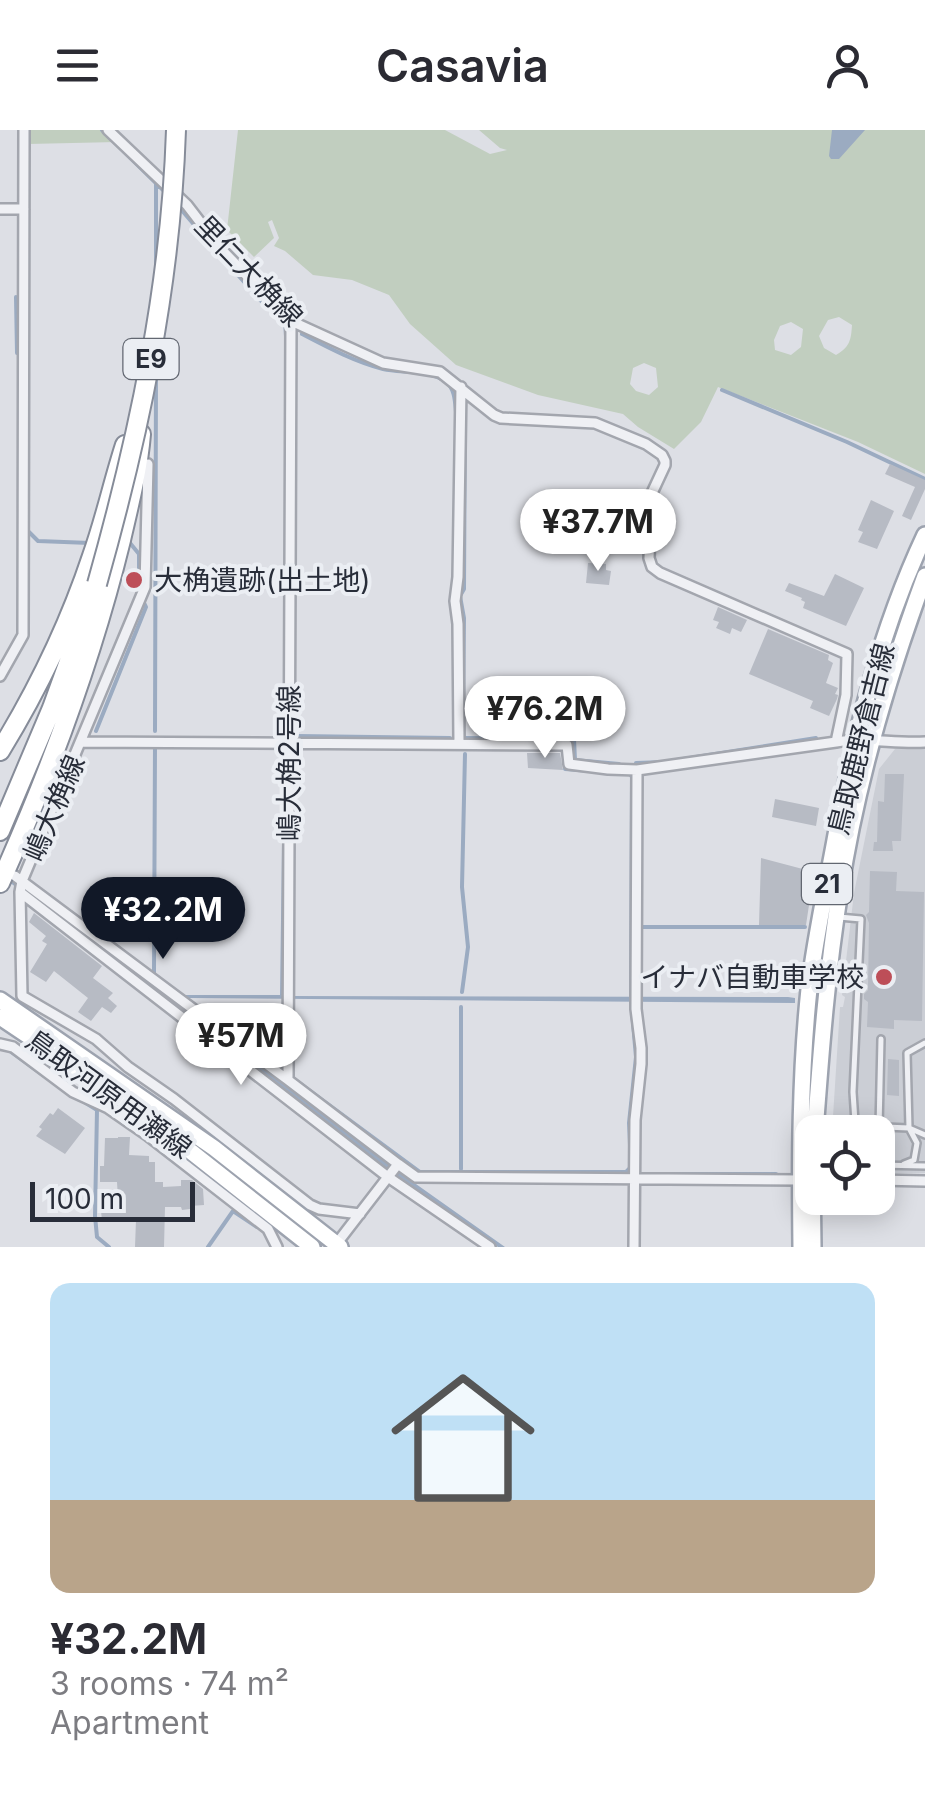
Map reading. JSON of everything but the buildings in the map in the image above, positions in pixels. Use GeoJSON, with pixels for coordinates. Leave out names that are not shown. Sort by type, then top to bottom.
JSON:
{"type":"FeatureCollection","features":[{"type":"Feature","properties":{"kind":"highway","name":"E9"},"geometry":{"type":"LineString","coordinates":[[0,831],[52,708],[117,514],[163,290],[170,234],[172,130]]}},
{"type":"Feature","properties":{"kind":"highway","name":"E9"},"geometry":{"type":"LineString","coordinates":[[0,812],[96,583],[156,290],[172,130]]}},
{"type":"Feature","properties":{"kind":"highway"},"geometry":{"type":"LineString","coordinates":[[0,751],[34,695],[67,624],[96,583]]}},
{"type":"Feature","properties":{"kind":"highway"},"geometry":{"type":"LineString","coordinates":[[14,883],[98,630],[96,583]]}},
{"type":"Feature","properties":{"kind":"main road","name":"鳥取鹿野倉吉線"},"geometry":{"type":"LineString","coordinates":[[805,1115],[802,1078],[809,988],[844,787],[870,686],[925,535]]}},
{"type":"Feature","properties":{"kind":"main road","name":"鳥取鹿野倉吉線"},"geometry":{"type":"LineString","coordinates":[[816,1115],[836,917],[861,784],[891,673],[925,576]]}},
{"type":"Feature","properties":{"kind":"main road","name":"鳥取河原用瀬線"},"geometry":{"type":"LineString","coordinates":[[0,1000],[312,1247]]}},
{"type":"Feature","properties":{"kind":"main road","name":"鳥取河原用瀬線"},"geometry":{"type":"LineString","coordinates":[[13,1012],[214,1148],[337,1246]]}},
{"type":"Feature","properties":{"kind":"main road","name":"鳥取鹿野倉吉線"},"geometry":{"type":"LineString","coordinates":[[801,1247],[805,1215]]}},
{"type":"Feature","properties":{"kind":"main road","name":"鳥取鹿野倉吉線"},"geometry":{"type":"LineString","coordinates":[[811,1215],[813,1247]]}},
{"type":"Feature","properties":{"kind":"street"},"geometry":{"type":"LineString","coordinates":[[0,676],[22,636],[24,130]]}},
{"type":"Feature","properties":{"kind":"street","name":"里仁大桷線"},"geometry":{"type":"LineString","coordinates":[[108,130],[186,206],[220,248],[291,321],[383,363],[440,372],[501,418],[595,423],[646,444],[662,455],[665,465],[652,493],[652,567],[848,654],[846,696],[836,742]]}},
{"type":"Feature","properties":{"kind":"street"},"geometry":{"type":"LineString","coordinates":[[0,209],[24,209]]}},
{"type":"Feature","properties":{"kind":"street","name":"嶋大桷2号線"},"geometry":{"type":"LineString","coordinates":[[288,1080],[291,321]]}},
{"type":"Feature","properties":{"kind":"street"},"geometry":{"type":"LineString","coordinates":[[459,743],[456,601],[461,388]]}},
{"type":"Feature","properties":{"kind":"street","name":"嶋大桷線"},"geometry":{"type":"LineString","coordinates":[[13,1012],[14,883],[82,742],[146,587],[148,464]]}},
{"type":"Feature","properties":{"kind":"street"},"geometry":{"type":"LineString","coordinates":[[82,742],[567,745],[569,764],[637,770],[856,739],[925,742]]}},
{"type":"Feature","properties":{"kind":"street"},"geometry":{"type":"LineString","coordinates":[[634,1247],[641,1064],[636,1009],[637,770]]}},
{"type":"Feature","properties":{"kind":"street"},"geometry":{"type":"LineString","coordinates":[[14,883],[416,1177],[795,1178]]}},
{"type":"Feature","properties":{"kind":"street"},"geometry":{"type":"LineString","coordinates":[[14,883],[388,1177],[490,1247]]}},
{"type":"Feature","properties":{"kind":"street"},"geometry":{"type":"LineString","coordinates":[[277,1247],[268,1228],[147,1135],[108,1108],[73,1092],[13,1046],[0,1042],[13,1012],[96,1039],[310,1205],[320,1210],[360,1214]]}},
{"type":"Feature","properties":{"kind":"street"},"geometry":{"type":"LineString","coordinates":[[337,1246],[398,1164]]}},
{"type":"Feature","properties":{"kind":"street"},"geometry":{"type":"LineString","coordinates":[[895,1180],[925,1181]]}},
{"type":"Feature","properties":{"kind":"lane"},"geometry":{"type":"LineString","coordinates":[[836,917],[861,919],[854,1115]]}},
{"type":"Feature","properties":{"kind":"lane"},"geometry":{"type":"LineString","coordinates":[[879,1115],[881,1039]]}},
{"type":"Feature","properties":{"kind":"lane"},"geometry":{"type":"LineString","coordinates":[[904,1164],[914,1160],[918,1142],[909,1128],[906,1053],[925,1043]]}},
{"type":"Feature","properties":{"kind":"lane"},"geometry":{"type":"LineString","coordinates":[[895,1128],[925,1134]]}},
{"type":"Feature","properties":{"kind":"lane"},"geometry":{"type":"LineString","coordinates":[[895,1164],[925,1166]]}},
{"type":"Feature","properties":{"kind":"shaded area","name":"イナバ自動車学校"},"geometry":{"type":"Polygon","coordinates":[[[925,747],[925,1173],[895,1173],[895,1115],[833,1115],[840,1007],[845,997],[842,995],[854,893],[879,769],[895,749],[925,747]]]}},
{"type":"Feature","properties":{"kind":"green space"},"geometry":{"type":"Polygon","coordinates":[[[28,130],[104,130],[117,142],[28,144],[28,130]]]}},
{"type":"Feature","properties":{"kind":"green space"},"geometry":{"type":"Polygon","coordinates":[[[238,130],[445,130],[490,154],[507,150],[479,130],[925,130],[925,474],[858,442],[718,387],[701,422],[674,449],[623,414],[538,395],[456,365],[410,324],[389,295],[352,280],[313,275],[274,246],[279,238],[272,220],[268,222],[274,238],[254,257],[227,230],[238,130]],[[839,317],[828,320],[819,336],[824,348],[836,355],[847,346],[852,330],[852,325],[839,317]],[[791,322],[780,326],[774,340],[775,350],[791,355],[801,347],[803,329],[791,322]],[[644,363],[633,368],[630,384],[636,391],[649,395],[658,387],[656,368],[644,363]]]}},
{"type":"Feature","properties":{"kind":"water"},"geometry":{"type":"Polygon","coordinates":[[[832,130],[865,130],[839,159],[831,159],[832,130]]]}},
{"type":"Feature","properties":{"kind":"water"},"geometry":{"type":"Polygon","coordinates":[[[282,843],[283,996],[788,997],[795,998],[795,1003],[186,998],[184,995],[280,995],[282,843]]]}},
{"type":"Feature","properties":{"kind":"water"},"geometry":{"type":"Polygon","coordinates":[[[0,871],[363,1141],[399,1172],[505,1247],[498,1247],[357,1148],[0,875],[0,871]]]}},
{"type":"Feature","properties":{"kind":"waterway"},"geometry":{"type":"LineString","coordinates":[[102,130],[166,193]]}},
{"type":"Feature","properties":{"kind":"waterway"},"geometry":{"type":"LineString","coordinates":[[156,184],[156,266]]}},
{"type":"Feature","properties":{"kind":"waterway"},"geometry":{"type":"LineString","coordinates":[[179,207],[213,247]]}},
{"type":"Feature","properties":{"kind":"waterway"},"geometry":{"type":"LineString","coordinates":[[220,255],[262,302],[285,321],[286,336]]}},
{"type":"Feature","properties":{"kind":"waterway"},"geometry":{"type":"LineString","coordinates":[[16,297],[17,353]]}},
{"type":"Feature","properties":{"kind":"waterway"},"geometry":{"type":"LineString","coordinates":[[302,334],[373,366],[439,378],[451,388],[456,412]]}},
{"type":"Feature","properties":{"kind":"waterway"},"geometry":{"type":"LineString","coordinates":[[155,731],[156,371]]}},
{"type":"Feature","properties":{"kind":"waterway"},"geometry":{"type":"LineString","coordinates":[[722,390],[925,479]]}},
{"type":"Feature","properties":{"kind":"waterway"},"geometry":{"type":"LineString","coordinates":[[463,721],[464,618],[460,596],[464,589],[465,407]]}},
{"type":"Feature","properties":{"kind":"waterway"},"geometry":{"type":"LineString","coordinates":[[29,532],[38,541],[90,543]]}},
{"type":"Feature","properties":{"kind":"waterway"},"geometry":{"type":"LineString","coordinates":[[96,731],[146,607],[139,592],[139,554],[130,543],[124,543]]}},
{"type":"Feature","properties":{"kind":"waterway"},"geometry":{"type":"LineString","coordinates":[[296,736],[450,738]]}},
{"type":"Feature","properties":{"kind":"waterway"},"geometry":{"type":"LineString","coordinates":[[464,738],[574,739],[575,760],[619,764]]}},
{"type":"Feature","properties":{"kind":"waterway"},"geometry":{"type":"LineString","coordinates":[[636,763],[816,738]]}},
{"type":"Feature","properties":{"kind":"waterway"},"geometry":{"type":"LineString","coordinates":[[154,973],[155,746]]}},
{"type":"Feature","properties":{"kind":"waterway"},"geometry":{"type":"LineString","coordinates":[[462,992],[468,947],[462,887],[465,754]]}},
{"type":"Feature","properties":{"kind":"waterway"},"geometry":{"type":"LineString","coordinates":[[294,1079],[420,1172],[626,1172],[631,1167],[629,1123],[636,1057],[631,1000],[632,777],[565,769]]}},
{"type":"Feature","properties":{"kind":"waterway"},"geometry":{"type":"LineString","coordinates":[[642,927],[805,927]]}},
{"type":"Feature","properties":{"kind":"waterway"},"geometry":{"type":"LineString","coordinates":[[283,1072],[284,997]]}},
{"type":"Feature","properties":{"kind":"waterway"},"geometry":{"type":"LineString","coordinates":[[461,1007],[461,1169]]}},
{"type":"Feature","properties":{"kind":"waterway"},"geometry":{"type":"LineString","coordinates":[[7,1049],[44,1076]]}},
{"type":"Feature","properties":{"kind":"waterway"},"geometry":{"type":"LineString","coordinates":[[81,1100],[97,1110],[95,1216],[97,1237],[109,1247]]}},
{"type":"Feature","properties":{"kind":"waterway"},"geometry":{"type":"LineString","coordinates":[[647,1174],[776,1174]]}},
{"type":"Feature","properties":{"kind":"waterway"},"geometry":{"type":"LineString","coordinates":[[895,1176],[925,1176]]}},
{"type":"Feature","properties":{"kind":"waterway"},"geometry":{"type":"LineString","coordinates":[[208,1247],[233,1211],[257,1227]]}},
{"type":"Feature","properties":{"kind":"place","name":"大桷遺跡(出土地)"},"geometry":{"type":"Point","coordinates":[134,580]}},
{"type":"Feature","properties":{"kind":"place","name":"イナバ自動車学校"},"geometry":{"type":"Point","coordinates":[884,977]}}]}
